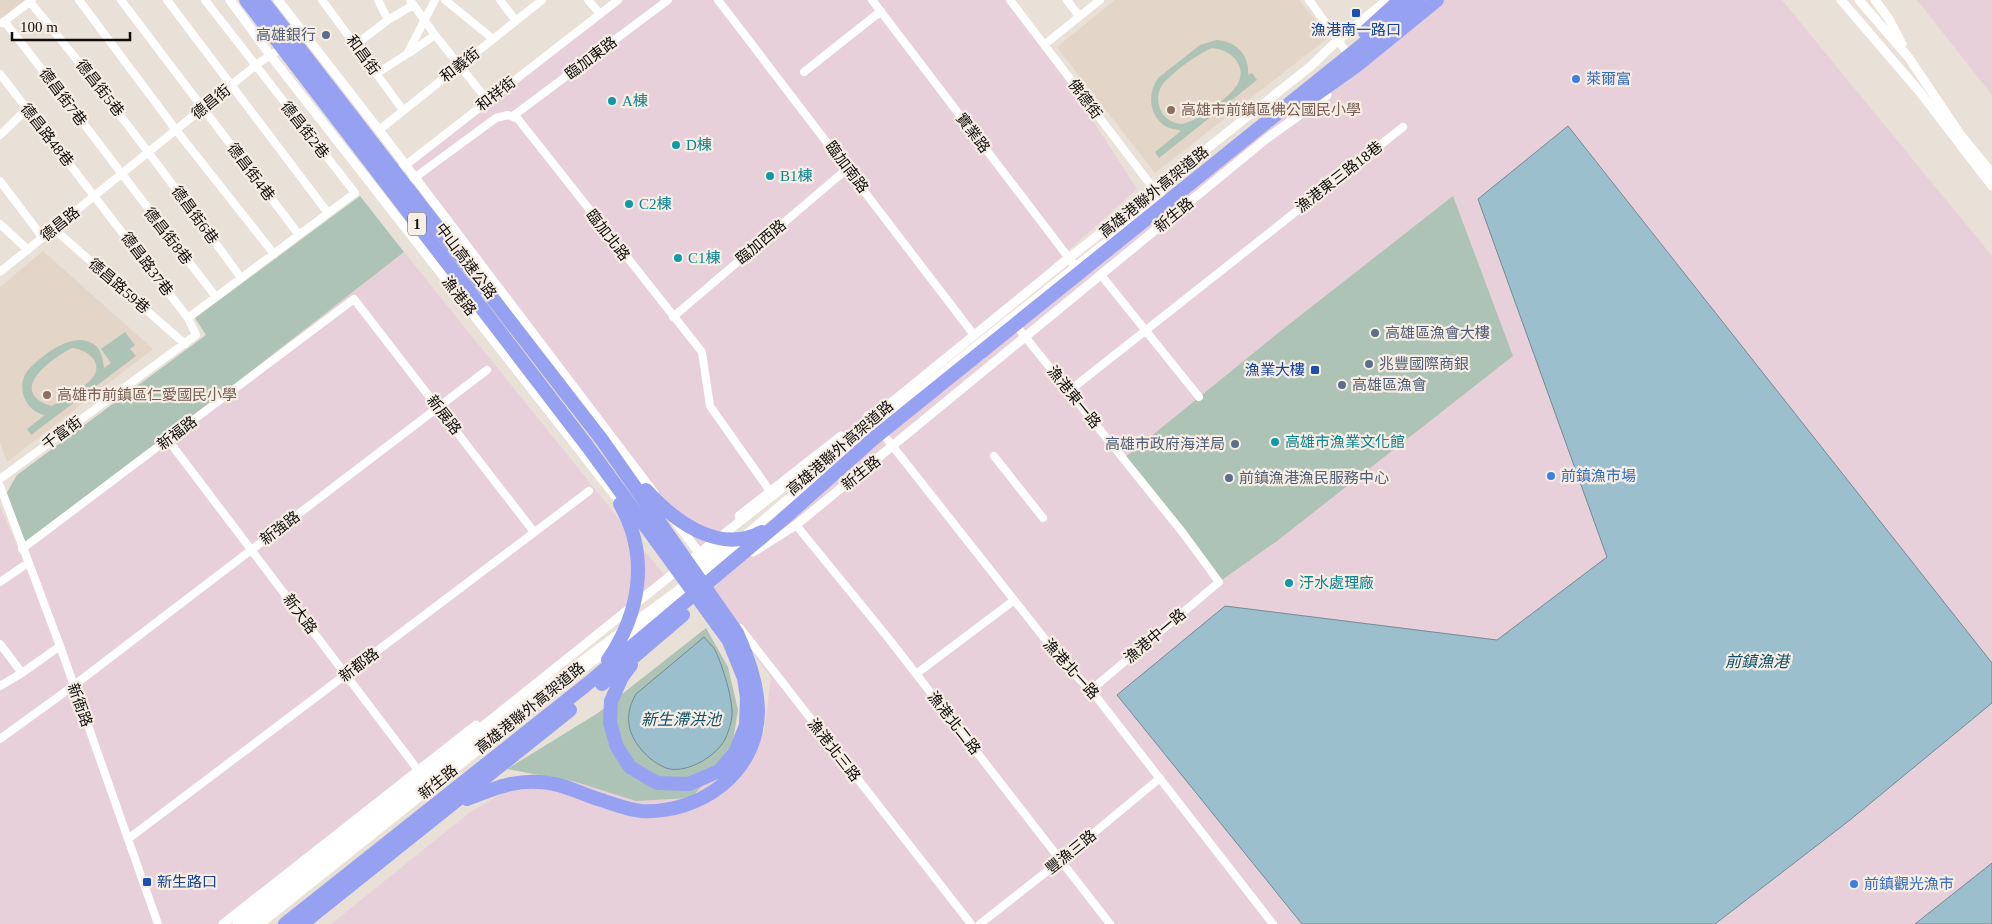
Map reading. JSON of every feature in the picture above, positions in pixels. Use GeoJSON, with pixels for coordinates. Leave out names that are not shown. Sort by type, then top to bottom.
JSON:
{"type":"FeatureCollection","features":[{"type":"Feature","properties":{"kind":"highway","name":"中山高速公路"},"geometry":{"type":"LineString","coordinates":[[246,0],[588,447]]}},
{"type":"Feature","properties":{"kind":"highway","name":"中山高速公路"},"geometry":{"type":"LineString","coordinates":[[262,0],[602,440]]}},
{"type":"Feature","properties":{"kind":"highway"},"geometry":{"type":"LineString","coordinates":[[1278,117],[1400,0]]}},
{"type":"Feature","properties":{"kind":"highway","name":"高雄港聯外高架道路"},"geometry":{"type":"LineString","coordinates":[[302,924],[454,804],[642,650],[878,446],[1418,0]]}},
{"type":"Feature","properties":{"kind":"highway","name":"高雄港聯外高架道路"},"geometry":{"type":"LineString","coordinates":[[285,924],[586,685],[780,522],[873,439],[1427,0]]}},
{"type":"Feature","properties":{"kind":"highway"},"geometry":{"type":"LineString","coordinates":[[1278,117],[1356,66],[1437,0]]}},
{"type":"Feature","properties":{"kind":"highway"},"geometry":{"type":"LineString","coordinates":[[602,440],[657,502],[686,525],[704,534],[725,540],[742,539],[759,534],[780,522]]}},
{"type":"Feature","properties":{"kind":"highway"},"geometry":{"type":"LineString","coordinates":[[454,804],[504,784],[537,782],[556,784],[585,796],[639,811],[678,808],[710,795],[730,780],[748,754],[756,729],[758,710],[756,686],[748,659],[737,633],[602,440]]}},
{"type":"Feature","properties":{"kind":"highway"},"geometry":{"type":"LineString","coordinates":[[588,447],[729,641],[744,678],[747,698],[746,725],[735,753],[719,772],[689,784],[657,783],[630,767],[617,747],[610,723],[612,701],[622,677],[642,650]]}},
{"type":"Feature","properties":{"kind":"highway"},"geometry":{"type":"LineString","coordinates":[[586,685],[619,644],[629,623],[637,591],[638,574],[630,521],[588,447]]}},
{"type":"Feature","properties":{"kind":"street"},"geometry":{"type":"LineString","coordinates":[[78,0],[176,130],[274,254]]}},
{"type":"Feature","properties":{"kind":"street","name":"德昌街4巷"},"geometry":{"type":"LineString","coordinates":[[121,0],[299,235]]}},
{"type":"Feature","properties":{"kind":"street"},"geometry":{"type":"LineString","coordinates":[[167,0],[328,213],[188,318]]}},
{"type":"Feature","properties":{"kind":"street","name":"德昌街2巷"},"geometry":{"type":"LineString","coordinates":[[205,0],[355,193],[328,213]]}},
{"type":"Feature","properties":{"kind":"street","name":"漁港路"},"geometry":{"type":"LineString","coordinates":[[230,0],[270,55],[687,589]]}},
{"type":"Feature","properties":{"kind":"street"},"geometry":{"type":"LineString","coordinates":[[278,0],[703,557]]}},
{"type":"Feature","properties":{"kind":"street","name":"和昌街"},"geometry":{"type":"LineString","coordinates":[[322,0],[404,110]]}},
{"type":"Feature","properties":{"kind":"street"},"geometry":{"type":"LineString","coordinates":[[378,0],[388,20]]}},
{"type":"Feature","properties":{"kind":"street"},"geometry":{"type":"LineString","coordinates":[[407,54],[435,0]]}},
{"type":"Feature","properties":{"kind":"street"},"geometry":{"type":"LineString","coordinates":[[445,0],[493,39]]}},
{"type":"Feature","properties":{"kind":"street"},"geometry":{"type":"LineString","coordinates":[[500,0],[516,21]]}},
{"type":"Feature","properties":{"kind":"street","name":"和義街"},"geometry":{"type":"LineString","coordinates":[[378,130],[542,0]]}},
{"type":"Feature","properties":{"kind":"street"},"geometry":{"type":"LineString","coordinates":[[588,0],[600,14]]}},
{"type":"Feature","properties":{"kind":"street","name":"和祥街"},"geometry":{"type":"LineString","coordinates":[[374,188],[618,0]]}},
{"type":"Feature","properties":{"kind":"street","name":"臨加東路"},"geometry":{"type":"LineString","coordinates":[[514,116],[668,0]]}},
{"type":"Feature","properties":{"kind":"street","name":"臨加南路"},"geometry":{"type":"LineString","coordinates":[[718,0],[973,333]]}},
{"type":"Feature","properties":{"kind":"street","name":"實業路"},"geometry":{"type":"LineString","coordinates":[[872,0],[1070,260]]}},
{"type":"Feature","properties":{"kind":"street","name":"佛德街"},"geometry":{"type":"LineString","coordinates":[[1010,0],[1154,188],[1163,197]]}},
{"type":"Feature","properties":{"kind":"street"},"geometry":{"type":"LineString","coordinates":[[1067,0],[1079,16]]}},
{"type":"Feature","properties":{"kind":"street"},"geometry":{"type":"LineString","coordinates":[[1044,45],[1100,0]]}},
{"type":"Feature","properties":{"kind":"street"},"geometry":{"type":"LineString","coordinates":[[1309,0],[1345,50]]}},
{"type":"Feature","properties":{"kind":"street","name":"新生路"},"geometry":{"type":"LineString","coordinates":[[702,579],[703,557],[772,494],[872,420],[1070,260],[1154,188],[1311,66],[1338,40],[1387,0]]}},
{"type":"Feature","properties":{"kind":"street","name":"新生路"},"geometry":{"type":"LineString","coordinates":[[249,924],[673,571],[703,557],[781,504],[872,420],[973,333],[1005,312],[1070,260],[1163,197],[1409,0]]}},
{"type":"Feature","properties":{"kind":"street","name":"新生路"},"geometry":{"type":"LineString","coordinates":[[237,924],[552,683],[702,579],[796,525],[1266,139],[1361,70],[1446,0]]}},
{"type":"Feature","properties":{"kind":"street"},"geometry":{"type":"LineString","coordinates":[[1841,0],[1919,91],[1992,186]]}},
{"type":"Feature","properties":{"kind":"street"},"geometry":{"type":"LineString","coordinates":[[1860,0],[1909,58],[1960,134],[1992,173]]}},
{"type":"Feature","properties":{"kind":"street"},"geometry":{"type":"LineString","coordinates":[[1875,0],[1889,19],[1909,58]]}},
{"type":"Feature","properties":{"kind":"street"},"geometry":{"type":"LineString","coordinates":[[2,22],[31,1]]}},
{"type":"Feature","properties":{"kind":"street","name":"德昌街5巷"},"geometry":{"type":"LineString","coordinates":[[31,1],[149,152]]}},
{"type":"Feature","properties":{"kind":"street"},"geometry":{"type":"LineString","coordinates":[[355,45],[412,2],[435,35],[488,101]]}},
{"type":"Feature","properties":{"kind":"street"},"geometry":{"type":"LineString","coordinates":[[804,72],[881,12]]}},
{"type":"Feature","properties":{"kind":"street","name":"德昌街7巷"},"geometry":{"type":"LineString","coordinates":[[2,22],[64,96],[121,175]]}},
{"type":"Feature","properties":{"kind":"street","name":"德昌街"},"geometry":{"type":"LineString","coordinates":[[121,175],[255,66],[304,34]]}},
{"type":"Feature","properties":{"kind":"street"},"geometry":{"type":"LineString","coordinates":[[376,74],[435,35]]}},
{"type":"Feature","properties":{"kind":"street","name":"德昌路48巷"},"geometry":{"type":"LineString","coordinates":[[0,74],[95,196]]}},
{"type":"Feature","properties":{"kind":"street"},"geometry":{"type":"LineString","coordinates":[[0,135],[28,109]]}},
{"type":"Feature","properties":{"kind":"street"},"geometry":{"type":"LineString","coordinates":[[384,201],[496,118],[501,115],[514,116]]}},
{"type":"Feature","properties":{"kind":"street","name":"臨加北路"},"geometry":{"type":"LineString","coordinates":[[514,116],[702,352],[710,406],[772,494]]}},
{"type":"Feature","properties":{"kind":"street","name":"漁港東三路18巷"},"geometry":{"type":"LineString","coordinates":[[1069,391],[1403,127]]}},
{"type":"Feature","properties":{"kind":"street","name":"德昌街6巷"},"geometry":{"type":"LineString","coordinates":[[149,152],[242,278]]}},
{"type":"Feature","properties":{"kind":"street","name":"臨加西路"},"geometry":{"type":"LineString","coordinates":[[673,317],[848,168]]}},
{"type":"Feature","properties":{"kind":"street","name":"德昌路"},"geometry":{"type":"LineString","coordinates":[[1,269],[28,250],[121,175]]}},
{"type":"Feature","properties":{"kind":"street","name":"德昌街8巷"},"geometry":{"type":"LineString","coordinates":[[121,175],[216,297]]}},
{"type":"Feature","properties":{"kind":"street"},"geometry":{"type":"LineString","coordinates":[[0,181],[43,238]]}},
{"type":"Feature","properties":{"kind":"street","name":"德昌路37巷"},"geometry":{"type":"LineString","coordinates":[[95,196],[188,318],[196,335]]}},
{"type":"Feature","properties":{"kind":"street"},"geometry":{"type":"LineString","coordinates":[[0,224],[28,250]]}},
{"type":"Feature","properties":{"kind":"street","name":"德昌路59巷"},"geometry":{"type":"LineString","coordinates":[[54,229],[184,344]]}},
{"type":"Feature","properties":{"kind":"street"},"geometry":{"type":"LineString","coordinates":[[1101,275],[1199,397]]}},
{"type":"Feature","properties":{"kind":"street","name":"新展路"},"geometry":{"type":"LineString","coordinates":[[354,298],[534,532]]}},
{"type":"Feature","properties":{"kind":"street","name":"新福路"},"geometry":{"type":"LineString","coordinates":[[22,549],[354,298]]}},
{"type":"Feature","properties":{"kind":"street","name":"漁港東一路"},"geometry":{"type":"LineString","coordinates":[[1005,312],[1183,533],[1220,582]]}},
{"type":"Feature","properties":{"kind":"street","name":"千富街"},"geometry":{"type":"LineString","coordinates":[[0,479],[196,335]]}},
{"type":"Feature","properties":{"kind":"street","name":"新強路"},"geometry":{"type":"LineString","coordinates":[[0,739],[73,686],[487,370]]}},
{"type":"Feature","properties":{"kind":"street","name":"漁港北一路"},"geometry":{"type":"LineString","coordinates":[[872,420],[1013,601],[1067,667],[1091,690],[1273,924]]}},
{"type":"Feature","properties":{"kind":"street","name":"新大路"},"geometry":{"type":"LineString","coordinates":[[168,440],[425,779]]}},
{"type":"Feature","properties":{"kind":"street"},"geometry":{"type":"LineString","coordinates":[[994,456],[1043,518]]}},
{"type":"Feature","properties":{"kind":"street","name":"新衙路"},"geometry":{"type":"LineString","coordinates":[[0,486],[22,549],[60,646],[158,924]]}},
{"type":"Feature","properties":{"kind":"street","name":"新都路"},"geometry":{"type":"LineString","coordinates":[[128,839],[589,491]]}},
{"type":"Feature","properties":{"kind":"street","name":"漁港北二路"},"geometry":{"type":"LineString","coordinates":[[796,525],[916,674],[1110,924]]}},
{"type":"Feature","properties":{"kind":"street"},"geometry":{"type":"LineString","coordinates":[[0,582],[28,563]]}},
{"type":"Feature","properties":{"kind":"street","name":"漁港北三路"},"geometry":{"type":"LineString","coordinates":[[702,579],[971,924]]}},
{"type":"Feature","properties":{"kind":"street","name":"漁港中一路"},"geometry":{"type":"LineString","coordinates":[[1091,690],[1220,582]]}},
{"type":"Feature","properties":{"kind":"street"},"geometry":{"type":"LineString","coordinates":[[916,674],[1013,601]]}},
{"type":"Feature","properties":{"kind":"street"},"geometry":{"type":"LineString","coordinates":[[0,644],[22,673]]}},
{"type":"Feature","properties":{"kind":"street"},"geometry":{"type":"LineString","coordinates":[[0,686],[60,646]]}},
{"type":"Feature","properties":{"kind":"street","name":"豐漁三路"},"geometry":{"type":"LineString","coordinates":[[980,924],[1160,778]]}},
{"type":"Feature","properties":{"kind":"street","name":"新生路"},"geometry":{"type":"LineString","coordinates":[[223,924],[425,779]]}},
{"type":"Feature","properties":{"kind":"street","name":"新生路"},"geometry":{"type":"LineString","coordinates":[[260,924],[425,779]]}},
{"type":"Feature","properties":{"kind":"shaded area"},"geometry":{"type":"Polygon","coordinates":[[[0,0],[27,0],[0,20],[0,0]]]}},
{"type":"Feature","properties":{"kind":"shaded area"},"geometry":{"type":"Polygon","coordinates":[[[618,0],[1010,0],[1044,45],[1137,189],[974,335],[699,553],[405,166],[618,0]]]}},
{"type":"Feature","properties":{"kind":"shaded area","name":"高雄市前鎮區佛公國民小學"},"geometry":{"type":"Polygon","coordinates":[[[1115,0],[1299,0],[1329,37],[1155,173],[1057,47],[1115,0]]]}},
{"type":"Feature","properties":{"kind":"shaded area"},"geometry":{"type":"Polygon","coordinates":[[[1423,0],[1782,0],[1992,256],[1992,663],[1568,126],[1478,199],[1608,557],[1497,640],[1225,606],[1117,695],[1302,924],[331,924],[469,813],[524,780],[590,757],[741,758],[764,733],[771,678],[703,585],[1423,0]]]}},
{"type":"Feature","properties":{"kind":"shaded area"},"geometry":{"type":"Polygon","coordinates":[[[1917,0],[1992,0],[1992,95],[1917,0]]]}},
{"type":"Feature","properties":{"kind":"shaded area","name":"高雄市前鎮區仁愛國民小學"},"geometry":{"type":"Polygon","coordinates":[[[43,251],[153,349],[7,462],[0,442],[0,287],[43,251]]]}},
{"type":"Feature","properties":{"kind":"shaded area"},"geometry":{"type":"Polygon","coordinates":[[[404,252],[665,576],[223,924],[0,924],[0,506],[52,628],[28,563],[27,546],[404,252]]]}},
{"type":"Feature","properties":{"kind":"shaded area"},"geometry":{"type":"Polygon","coordinates":[[[1992,703],[1992,863],[1915,924],[1715,924],[1850,820],[1992,703]]]}},
{"type":"Feature","properties":{"kind":"green space"},"geometry":{"type":"Polygon","coordinates":[[[1216,40],[1235,46],[1247,61],[1248,75],[1252,73],[1257,80],[1159,158],[1155,152],[1181,131],[1165,126],[1156,116],[1151,104],[1154,84],[1158,78],[1200,45],[1216,40]],[[1213,48],[1201,54],[1164,82],[1158,100],[1160,110],[1168,119],[1181,124],[1194,120],[1218,104],[1235,88],[1241,74],[1240,68],[1233,57],[1227,52],[1213,48]]]}},
{"type":"Feature","properties":{"kind":"green space"},"geometry":{"type":"Polygon","coordinates":[[[360,196],[404,252],[27,546],[6,494],[17,475],[206,335],[195,318],[360,196]]]}},
{"type":"Feature","properties":{"kind":"green space"},"geometry":{"type":"Polygon","coordinates":[[[1453,196],[1513,356],[1277,541],[1219,582],[1123,459],[1278,333],[1453,196]]]}},
{"type":"Feature","properties":{"kind":"green space"},"geometry":{"type":"Polygon","coordinates":[[[125,332],[135,345],[130,349],[136,356],[31,435],[27,429],[45,415],[38,413],[32,408],[24,396],[22,390],[23,382],[29,369],[52,350],[71,341],[80,340],[89,342],[97,347],[101,354],[104,368],[111,363],[101,349],[125,332]],[[72,348],[63,353],[44,367],[37,376],[32,384],[32,392],[38,400],[51,406],[74,393],[93,377],[96,371],[95,361],[88,354],[72,348]]]}},
{"type":"Feature","properties":{"kind":"green space"},"geometry":{"type":"Polygon","coordinates":[[[706,628],[728,667],[738,710],[731,753],[691,798],[636,801],[576,782],[507,769],[598,713],[706,628]]]}},
{"type":"Feature","properties":{"kind":"water","name":"前鎮漁港"},"geometry":{"type":"Polygon","coordinates":[[[1568,126],[1992,663],[1992,703],[1850,820],[1715,924],[1302,924],[1117,695],[1225,606],[1497,640],[1607,557],[1478,199],[1568,126]]]}},
{"type":"Feature","properties":{"kind":"water","name":"新生滯洪池"},"geometry":{"type":"Polygon","coordinates":[[[704,637],[714,648],[726,679],[732,705],[732,717],[729,728],[722,744],[709,757],[683,769],[666,768],[647,755],[633,738],[629,726],[630,707],[636,694],[704,637]]]}},
{"type":"Feature","properties":{"kind":"water"},"geometry":{"type":"Polygon","coordinates":[[[1992,863],[1992,924],[1915,924],[1992,863]]]}},
{"type":"Feature","properties":{"kind":"place","name":"漁港南一路口"},"geometry":{"type":"Point","coordinates":[1356,13]}},
{"type":"Feature","properties":{"kind":"place","name":"高雄銀行"},"geometry":{"type":"Point","coordinates":[326,35]}},
{"type":"Feature","properties":{"kind":"place","name":"萊爾富"},"geometry":{"type":"Point","coordinates":[1576,79]}},
{"type":"Feature","properties":{"kind":"place","name":"A棟"},"geometry":{"type":"Point","coordinates":[612,101]}},
{"type":"Feature","properties":{"kind":"place","name":"高雄市前鎮區佛公國民小學"},"geometry":{"type":"Point","coordinates":[1171,110]}},
{"type":"Feature","properties":{"kind":"place","name":"D棟"},"geometry":{"type":"Point","coordinates":[676,145]}},
{"type":"Feature","properties":{"kind":"place","name":"B1棟"},"geometry":{"type":"Point","coordinates":[770,176]}},
{"type":"Feature","properties":{"kind":"place","name":"C2棟"},"geometry":{"type":"Point","coordinates":[629,204]}},
{"type":"Feature","properties":{"kind":"place","name":"C1棟"},"geometry":{"type":"Point","coordinates":[678,258]}},
{"type":"Feature","properties":{"kind":"place","name":"高雄區漁會大樓"},"geometry":{"type":"Point","coordinates":[1375,333]}},
{"type":"Feature","properties":{"kind":"place","name":"兆豐國際商銀"},"geometry":{"type":"Point","coordinates":[1369,364]}},
{"type":"Feature","properties":{"kind":"place","name":"漁業大樓"},"geometry":{"type":"Point","coordinates":[1315,370]}},
{"type":"Feature","properties":{"kind":"place","name":"高雄區漁會"},"geometry":{"type":"Point","coordinates":[1342,385]}},
{"type":"Feature","properties":{"kind":"place","name":"高雄市前鎮區仁愛國民小學"},"geometry":{"type":"Point","coordinates":[47,395]}},
{"type":"Feature","properties":{"kind":"place","name":"高雄市漁業文化館"},"geometry":{"type":"Point","coordinates":[1275,442]}},
{"type":"Feature","properties":{"kind":"place","name":"高雄市政府海洋局"},"geometry":{"type":"Point","coordinates":[1235,444]}},
{"type":"Feature","properties":{"kind":"place","name":"前鎮漁市場"},"geometry":{"type":"Point","coordinates":[1551,476]}},
{"type":"Feature","properties":{"kind":"place","name":"前鎮漁港漁民服務中心"},"geometry":{"type":"Point","coordinates":[1229,478]}},
{"type":"Feature","properties":{"kind":"place","name":"汙水處理廠"},"geometry":{"type":"Point","coordinates":[1289,583]}},
{"type":"Feature","properties":{"kind":"place","name":"新生路口"},"geometry":{"type":"Point","coordinates":[147,882]}},
{"type":"Feature","properties":{"kind":"place","name":"前鎮觀光漁市"},"geometry":{"type":"Point","coordinates":[1854,884]}}]}
